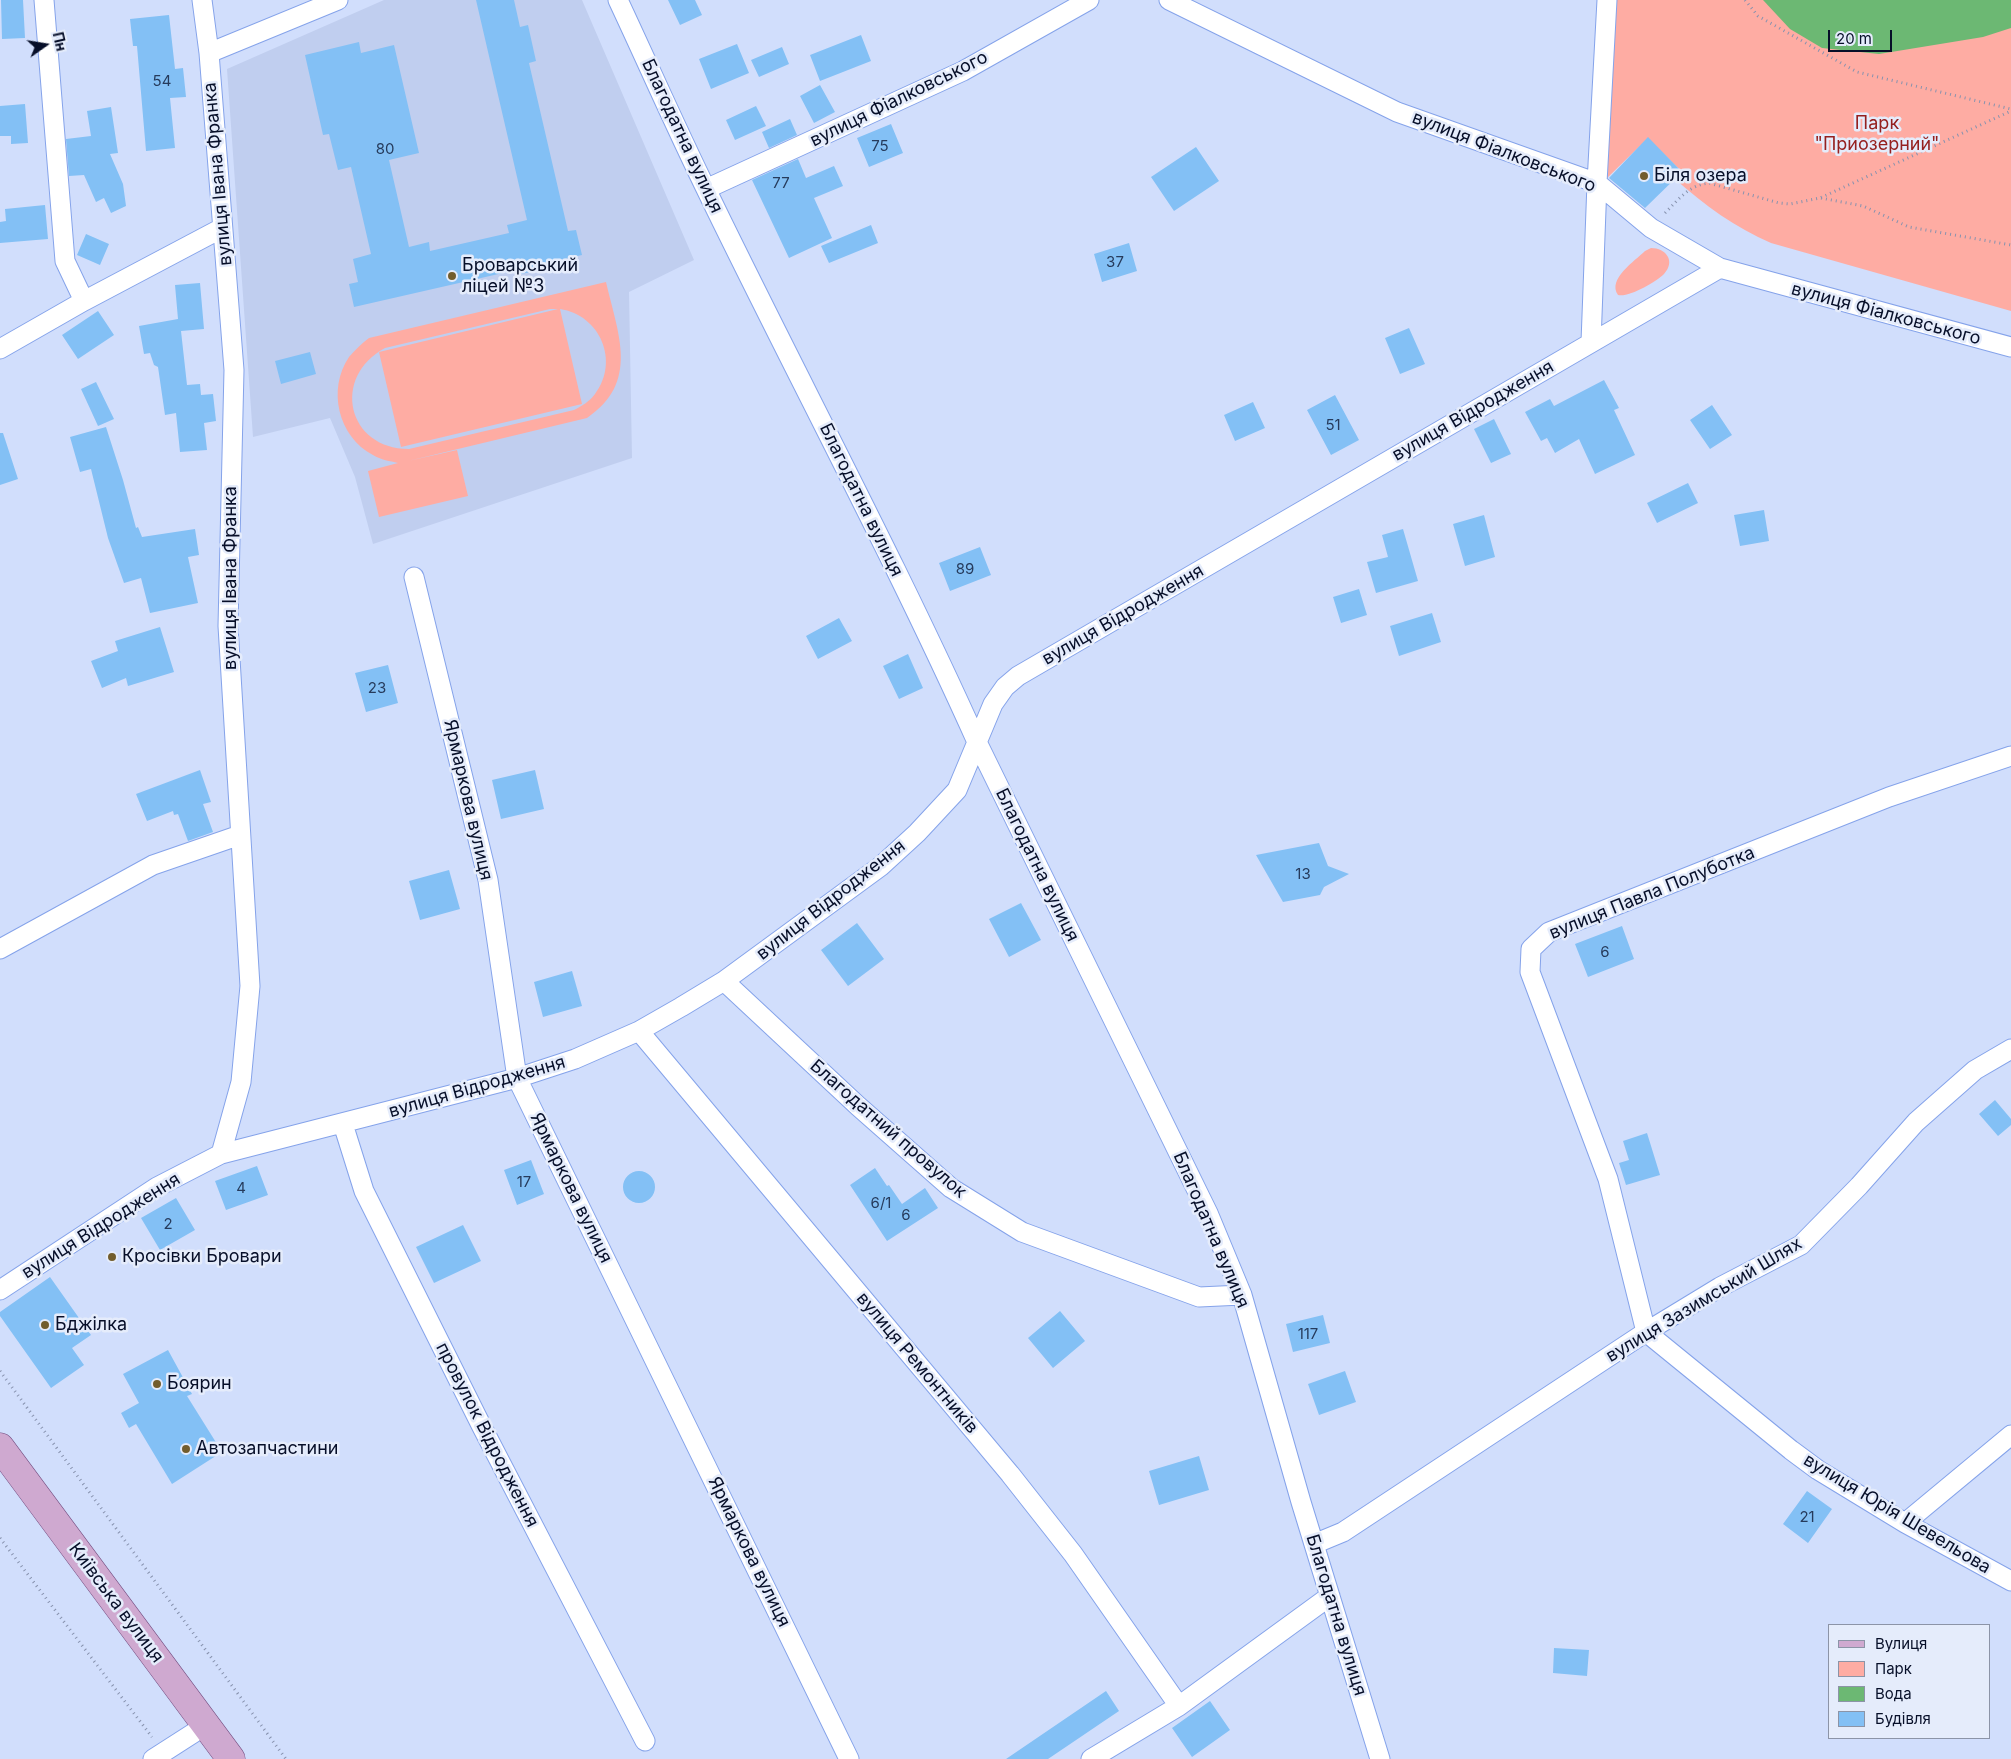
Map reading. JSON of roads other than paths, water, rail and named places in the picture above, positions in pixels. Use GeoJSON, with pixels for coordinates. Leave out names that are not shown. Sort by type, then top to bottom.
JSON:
{"type":"FeatureCollection","features":[{"type":"Feature","properties":{"kind":"main road","name":"Київська вулиця"},"geometry":{"type":"LineString","coordinates":[[0,1446],[231,1759]]}},
{"type":"Feature","properties":{"kind":"street"},"geometry":{"type":"LineString","coordinates":[[44,0],[65,260],[84,301]]}},
{"type":"Feature","properties":{"kind":"street","name":"вулиця Івана Франка"},"geometry":{"type":"LineString","coordinates":[[202,0],[234,370],[228,626],[250,986],[241,1082],[222,1154]]}},
{"type":"Feature","properties":{"kind":"street"},"geometry":{"type":"LineString","coordinates":[[208,53],[338,0]]}},
{"type":"Feature","properties":{"kind":"street","name":"Благодатна вулиця"},"geometry":{"type":"LineString","coordinates":[[618,0],[706,189],[845,465],[952,686],[977,742],[1208,1214],[1242,1296],[1314,1544],[1380,1759]]}},
{"type":"Feature","properties":{"kind":"street","name":"вулиця Фіалковського"},"geometry":{"type":"LineString","coordinates":[[706,189],[963,71],[1089,0]]}},
{"type":"Feature","properties":{"kind":"street","name":"вулиця Фіалковського"},"geometry":{"type":"LineString","coordinates":[[1169,0],[1397,112],[1597,183],[1651,228],[1720,268],[2011,348]]}},
{"type":"Feature","properties":{"kind":"street"},"geometry":{"type":"LineString","coordinates":[[1591,342],[1607,0]]}},
{"type":"Feature","properties":{"kind":"street"},"geometry":{"type":"LineString","coordinates":[[0,349],[84,301],[222,228]]}},
{"type":"Feature","properties":{"kind":"street","name":"вулиця Відродження"},"geometry":{"type":"LineString","coordinates":[[0,1290],[157,1187],[222,1154],[518,1078],[576,1059],[639,1031],[724,981],[881,866],[917,833],[956,790],[993,704],[1005,687],[1018,676],[1720,268]]}},
{"type":"Feature","properties":{"kind":"street","name":"Ярмаркова вулиця"},"geometry":{"type":"LineString","coordinates":[[414,576],[488,880],[518,1078],[850,1759]]}},
{"type":"Feature","properties":{"kind":"street","name":"вулиця Павла Полуботка"},"geometry":{"type":"LineString","coordinates":[[1646,1332],[1608,1179],[1530,972],[1531,949],[1550,932],[1559,928],[1889,797],[2011,756]]}},
{"type":"Feature","properties":{"kind":"street"},"geometry":{"type":"LineString","coordinates":[[0,949],[153,865],[240,835]]}},
{"type":"Feature","properties":{"kind":"street","name":"Благодатний провулок"},"geometry":{"type":"LineString","coordinates":[[724,981],[858,1106],[950,1188],[1022,1232],[1199,1297],[1242,1296]]}},
{"type":"Feature","properties":{"kind":"street","name":"вулиця Ремонтників"},"geometry":{"type":"LineString","coordinates":[[639,1031],[1010,1474],[1072,1554],[1179,1706]]}},
{"type":"Feature","properties":{"kind":"street","name":"вулиця Зазимський Шлях"},"geometry":{"type":"LineString","coordinates":[[1314,1544],[1343,1532],[1646,1332],[1720,1288],[1801,1245],[1859,1186],[1916,1122],[1975,1070],[2011,1049]]}},
{"type":"Feature","properties":{"kind":"street","name":"провулок Відродження"},"geometry":{"type":"LineString","coordinates":[[343,1124],[364,1191],[481,1425],[645,1741]]}},
{"type":"Feature","properties":{"kind":"street","name":"вулиця Юрія Шевельова"},"geometry":{"type":"LineString","coordinates":[[1646,1332],[1804,1460],[1905,1523],[2011,1581]]}},
{"type":"Feature","properties":{"kind":"street"},"geometry":{"type":"LineString","coordinates":[[1905,1523],[2011,1435]]}},
{"type":"Feature","properties":{"kind":"street"},"geometry":{"type":"LineString","coordinates":[[1091,1759],[1179,1706],[1330,1596]]}},
{"type":"Feature","properties":{"kind":"street"},"geometry":{"type":"LineString","coordinates":[[153,1759],[206,1725]]}},
{"type":"Feature","properties":{"kind":"water"},"geometry":{"type":"Polygon","coordinates":[[[1763,0],[2011,0],[2011,28],[1983,37],[1879,54],[1822,48],[1790,29],[1763,0]]]}},
{"type":"Feature","properties":{"kind":"place","name":"Біля озера"},"geometry":{"type":"Point","coordinates":[1644,176]}},
{"type":"Feature","properties":{"kind":"place","name":"Броварський ліцей №3"},"geometry":{"type":"Point","coordinates":[452,276]}},
{"type":"Feature","properties":{"kind":"place","name":"Кросівки Бровари"},"geometry":{"type":"Point","coordinates":[112,1257]}},
{"type":"Feature","properties":{"kind":"place","name":"Бджілка"},"geometry":{"type":"Point","coordinates":[45,1325]}},
{"type":"Feature","properties":{"kind":"place","name":"Боярин"},"geometry":{"type":"Point","coordinates":[157,1384]}},
{"type":"Feature","properties":{"kind":"place","name":"Автозапчастини"},"geometry":{"type":"Point","coordinates":[186,1449]}},
{"type":"Feature","properties":{"kind":"park label","name":"Парк \"Приозерний\""},"geometry":{"type":"Point","coordinates":[1877,134]}}]}
